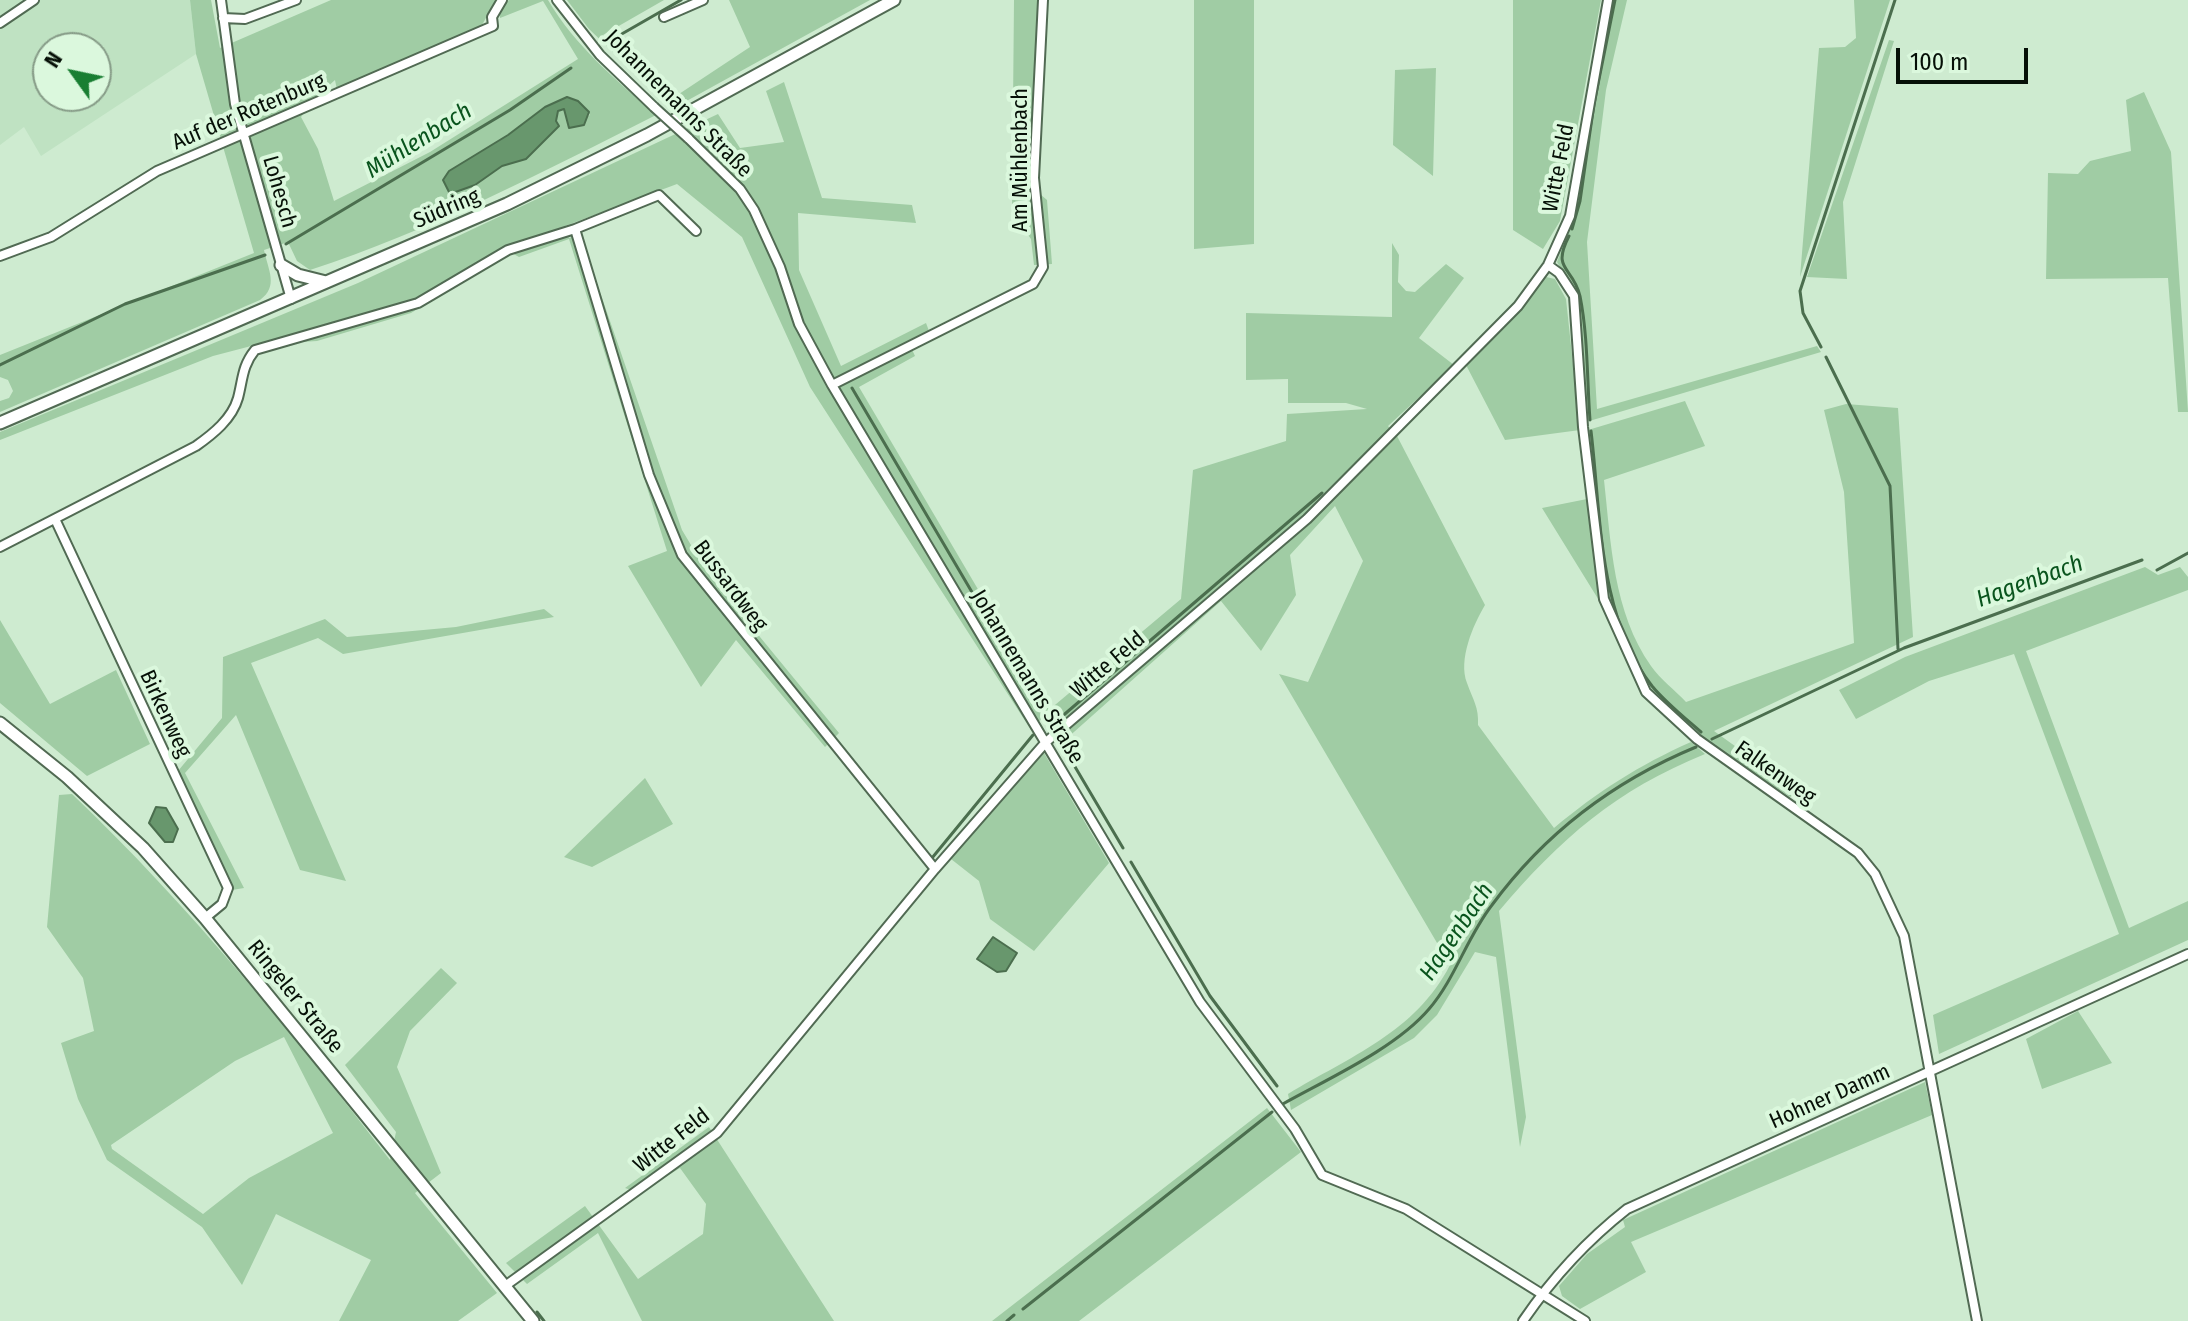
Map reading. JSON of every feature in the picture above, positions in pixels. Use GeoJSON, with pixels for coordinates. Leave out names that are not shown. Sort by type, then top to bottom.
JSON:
{"type":"FeatureCollection","features":[{"type":"Feature","properties":{"kind":"main road","name":"Südring"},"geometry":{"type":"LineString","coordinates":[[0,423],[507,204],[633,142],[894,0]]}},
{"type":"Feature","properties":{"kind":"main road"},"geometry":{"type":"LineString","coordinates":[[281,265],[298,275],[327,282]]}},
{"type":"Feature","properties":{"kind":"main road","name":"Ringeler Straße"},"geometry":{"type":"LineString","coordinates":[[0,723],[67,777],[143,848],[205,918],[533,1321]]}},
{"type":"Feature","properties":{"kind":"street"},"geometry":{"type":"LineString","coordinates":[[0,23],[34,0]]}},
{"type":"Feature","properties":{"kind":"street","name":"Lohesch"},"geometry":{"type":"LineString","coordinates":[[221,0],[235,104],[291,299]]}},
{"type":"Feature","properties":{"kind":"street"},"geometry":{"type":"LineString","coordinates":[[223,18],[245,19],[296,0]]}},
{"type":"Feature","properties":{"kind":"street","name":"Auf der Rotenburg"},"geometry":{"type":"LineString","coordinates":[[0,256],[51,237],[157,171],[493,26],[492,17],[502,0]]}},
{"type":"Feature","properties":{"kind":"street","name":"Johannemanns Straße"},"geometry":{"type":"LineString","coordinates":[[557,0],[600,55],[740,189],[754,210],[780,267],[799,324],[832,385],[1200,1002],[1295,1129],[1322,1175],[1406,1209],[1585,1321]]}},
{"type":"Feature","properties":{"kind":"street"},"geometry":{"type":"LineString","coordinates":[[664,17],[703,0]]}},
{"type":"Feature","properties":{"kind":"street","name":"Am Mühlenbach"},"geometry":{"type":"LineString","coordinates":[[832,385],[1033,284],[1043,267],[1034,178],[1043,0]]}},
{"type":"Feature","properties":{"kind":"street","name":"Witte Feld"},"geometry":{"type":"LineString","coordinates":[[505,1286],[717,1133],[935,869],[1046,742],[1307,519],[1518,306],[1548,265],[1570,216],[1608,0]]}},
{"type":"Feature","properties":{"kind":"street"},"geometry":{"type":"LineString","coordinates":[[0,547],[215,433],[237,401],[244,363],[255,350],[418,303],[508,250],[575,229],[659,195],[696,231]]}},
{"type":"Feature","properties":{"kind":"street","name":"Bussardweg"},"geometry":{"type":"LineString","coordinates":[[575,229],[649,475],[682,555],[935,869]]}},
{"type":"Feature","properties":{"kind":"street","name":"Falkenweg"},"geometry":{"type":"LineString","coordinates":[[1548,265],[1559,273],[1574,296],[1592,513],[1604,599],[1646,692],[1697,739],[1858,853],[1875,874],[1904,936],[1977,1321]]}},
{"type":"Feature","properties":{"kind":"street","name":"Birkenweg"},"geometry":{"type":"LineString","coordinates":[[55,519],[228,888],[222,904],[205,918]]}},
{"type":"Feature","properties":{"kind":"street","name":"Hohner Damm"},"geometry":{"type":"LineString","coordinates":[[1523,1321],[1592,1236],[1627,1209],[2188,954]]}},
{"type":"Feature","properties":{"kind":"shaded area"},"geometry":{"type":"Polygon","coordinates":[[[0,0],[190,0],[196,54],[112,109],[112,32],[32,32],[32,112],[108,112],[41,156],[24,127],[0,145],[0,0]]]}},
{"type":"Feature","properties":{"kind":"shaded area"},"geometry":{"type":"Polygon","coordinates":[[[190,0],[211,0],[220,48],[331,0],[496,0],[482,25],[476,29],[337,90],[335,80],[315,98],[301,117],[318,149],[334,201],[430,152],[578,59],[543,1],[500,18],[500,7],[509,0],[548,0],[583,47],[656,115],[442,219],[310,270],[297,261],[288,242],[264,250],[271,283],[260,300],[0,412],[0,401],[9,398],[13,391],[8,380],[0,377],[0,355],[254,253],[196,54],[190,0]],[[578,101],[545,107],[508,135],[449,171],[475,185],[502,166],[526,159],[556,121],[558,111],[564,109],[567,113],[567,125],[590,115],[578,101]]]}},
{"type":"Feature","properties":{"kind":"shaded area"},"geometry":{"type":"Polygon","coordinates":[[[567,0],[664,0],[603,35],[679,94],[750,47],[729,0],[870,0],[672,109],[589,29],[567,0]]]}},
{"type":"Feature","properties":{"kind":"shaded area"},"geometry":{"type":"Polygon","coordinates":[[[1014,0],[1040,0],[1027,183],[1047,200],[1052,264],[1034,265],[1031,239],[1012,212],[1014,0]]]}},
{"type":"Feature","properties":{"kind":"shaded area"},"geometry":{"type":"Polygon","coordinates":[[[1194,0],[1254,0],[1254,244],[1194,249],[1194,0]]]}},
{"type":"Feature","properties":{"kind":"shaded area"},"geometry":{"type":"Polygon","coordinates":[[[1513,0],[1601,0],[1560,221],[1543,249],[1513,230],[1513,0]]]}},
{"type":"Feature","properties":{"kind":"shaded area"},"geometry":{"type":"Polygon","coordinates":[[[1613,0],[1627,0],[1606,90],[1587,242],[1597,409],[1817,346],[1821,352],[1586,422],[1576,295],[1557,262],[1574,215],[1613,0]]]}},
{"type":"Feature","properties":{"kind":"shaded area"},"geometry":{"type":"Polygon","coordinates":[[[1854,0],[1890,0],[1800,277],[1819,48],[1845,47],[1856,38],[1854,0]]]}},
{"type":"Feature","properties":{"kind":"shaded area"},"geometry":{"type":"Polygon","coordinates":[[[1889,40],[1894,41],[1843,202],[1847,279],[1807,277],[1889,40]]]}},
{"type":"Feature","properties":{"kind":"shaded area"},"geometry":{"type":"Polygon","coordinates":[[[1436,68],[1433,176],[1393,145],[1395,70],[1436,68]]]}},
{"type":"Feature","properties":{"kind":"shaded area"},"geometry":{"type":"Polygon","coordinates":[[[784,82],[822,198],[912,205],[916,223],[798,213],[799,270],[841,366],[926,323],[929,331],[908,341],[915,356],[859,387],[1049,710],[1181,599],[1193,470],[1286,441],[1287,414],[1367,409],[1346,403],[1288,403],[1288,379],[1246,380],[1246,313],[1392,317],[1392,243],[1399,255],[1398,282],[1406,291],[1415,292],[1446,264],[1464,278],[1419,338],[1454,365],[1388,426],[1397,436],[1485,605],[1472,632],[1464,664],[1467,683],[1477,708],[1478,725],[1554,828],[1619,780],[1672,751],[1691,742],[1705,754],[1644,784],[1592,819],[1544,861],[1499,911],[1526,1117],[1520,1147],[1496,957],[1475,952],[1437,1015],[1414,1038],[1291,1110],[1288,1094],[1357,1055],[1400,1026],[1436,988],[1450,965],[1279,674],[1308,682],[1363,561],[1335,506],[1290,555],[1296,595],[1261,651],[1221,601],[1065,740],[1049,711],[1031,730],[810,387],[742,237],[677,184],[565,226],[569,238],[580,234],[682,530],[709,575],[839,733],[825,747],[736,640],[701,687],[628,566],[667,551],[569,239],[519,257],[503,248],[463,272],[465,280],[411,313],[317,341],[255,345],[213,356],[0,440],[0,432],[358,283],[718,114],[740,148],[784,142],[766,91],[784,82]]]}},
{"type":"Feature","properties":{"kind":"shaded area"},"geometry":{"type":"Polygon","coordinates":[[[2144,92],[2171,152],[2188,412],[2178,412],[2168,278],[2046,279],[2048,173],[2078,174],[2090,161],[2131,151],[2126,100],[2144,92]]]}},
{"type":"Feature","properties":{"kind":"shaded area"},"geometry":{"type":"Polygon","coordinates":[[[567,97],[578,101],[589,112],[584,125],[569,128],[564,109],[558,111],[556,121],[559,126],[526,159],[502,166],[475,185],[450,194],[443,180],[449,171],[508,135],[545,107],[567,97]]]}},
{"type":"Feature","properties":{"kind":"shaded area"},"geometry":{"type":"Polygon","coordinates":[[[1546,277],[1555,279],[1566,299],[1580,430],[1505,440],[1466,365],[1546,277]]]}},
{"type":"Feature","properties":{"kind":"shaded area"},"geometry":{"type":"Polygon","coordinates":[[[1685,401],[1705,446],[1604,480],[1616,576],[1629,623],[1651,666],[1686,702],[1854,643],[1844,492],[1824,410],[1846,404],[1898,408],[1913,637],[1714,731],[1799,792],[1790,797],[1716,747],[1651,688],[1633,661],[1619,631],[1609,598],[1597,530],[1588,430],[1685,401]]]}},
{"type":"Feature","properties":{"kind":"shaded area"},"geometry":{"type":"Polygon","coordinates":[[[1587,499],[1600,602],[1542,508],[1587,499]]]}},
{"type":"Feature","properties":{"kind":"shaded area"},"geometry":{"type":"Polygon","coordinates":[[[2145,567],[2158,575],[2180,567],[2188,577],[2188,590],[2026,651],[2129,928],[2188,901],[2188,940],[1939,1054],[1933,1015],[2119,934],[2014,654],[1929,681],[1856,719],[1839,690],[1905,657],[2145,567]]]}},
{"type":"Feature","properties":{"kind":"shaded area"},"geometry":{"type":"Polygon","coordinates":[[[544,609],[554,617],[343,654],[318,638],[251,663],[346,881],[300,870],[236,715],[185,773],[244,888],[232,890],[178,771],[222,718],[223,657],[325,619],[347,637],[456,627],[544,609]]]}},
{"type":"Feature","properties":{"kind":"shaded area"},"geometry":{"type":"Polygon","coordinates":[[[0,620],[50,704],[116,670],[150,744],[87,776],[0,703],[0,620]]]}},
{"type":"Feature","properties":{"kind":"shaded area"},"geometry":{"type":"Polygon","coordinates":[[[1044,753],[1109,863],[1034,951],[990,919],[979,881],[951,859],[1044,753]]]}},
{"type":"Feature","properties":{"kind":"shaded area"},"geometry":{"type":"Polygon","coordinates":[[[645,778],[673,824],[592,867],[564,857],[645,778]]]}},
{"type":"Feature","properties":{"kind":"shaded area"},"geometry":{"type":"Polygon","coordinates":[[[72,794],[198,925],[390,1160],[396,1132],[345,1065],[441,968],[457,983],[410,1031],[397,1067],[441,1173],[415,1193],[497,1293],[458,1321],[339,1321],[371,1260],[276,1214],[242,1285],[202,1227],[107,1160],[78,1099],[61,1043],[94,1031],[83,978],[47,927],[59,795],[72,794]],[[284,1037],[235,1061],[111,1145],[112,1149],[203,1214],[249,1178],[333,1133],[284,1037]]]}},
{"type":"Feature","properties":{"kind":"shaded area"},"geometry":{"type":"Polygon","coordinates":[[[156,807],[166,808],[178,829],[173,842],[165,842],[149,823],[156,807]]]}},
{"type":"Feature","properties":{"kind":"shaded area"},"geometry":{"type":"Polygon","coordinates":[[[993,937],[1017,953],[1006,971],[997,972],[977,959],[993,937]]]}},
{"type":"Feature","properties":{"kind":"shaded area"},"geometry":{"type":"Polygon","coordinates":[[[2078,1011],[2112,1063],[2042,1089],[2026,1039],[2078,1011]]]}},
{"type":"Feature","properties":{"kind":"shaded area"},"geometry":{"type":"Polygon","coordinates":[[[1925,1082],[1932,1115],[1631,1242],[1646,1272],[1580,1309],[1562,1296],[1559,1286],[1587,1254],[1625,1227],[1623,1220],[1925,1082]]]}},
{"type":"Feature","properties":{"kind":"shaded area"},"geometry":{"type":"Polygon","coordinates":[[[1267,1108],[1301,1152],[1079,1321],[992,1321],[1267,1108]]]}},
{"type":"Feature","properties":{"kind":"shaded area"},"geometry":{"type":"Polygon","coordinates":[[[709,1127],[834,1321],[642,1321],[598,1233],[527,1284],[506,1263],[585,1206],[638,1279],[703,1234],[706,1204],[680,1168],[640,1193],[625,1188],[709,1127]]]}},
{"type":"Feature","properties":{"kind":"waterway","name":"Mühlenbach"},"geometry":{"type":"LineString","coordinates":[[613,39],[681,0]]}},
{"type":"Feature","properties":{"kind":"waterway"},"geometry":{"type":"LineString","coordinates":[[1572,229],[1580,201],[1594,104],[1615,0]]}},
{"type":"Feature","properties":{"kind":"waterway"},"geometry":{"type":"LineString","coordinates":[[1821,347],[1803,313],[1800,291],[1895,0]]}},
{"type":"Feature","properties":{"kind":"waterway","name":"Mühlenbach"},"geometry":{"type":"LineString","coordinates":[[286,244],[510,110],[571,68]]}},
{"type":"Feature","properties":{"kind":"waterway"},"geometry":{"type":"LineString","coordinates":[[1569,236],[1562,256],[1565,268],[1577,286],[1583,311],[1590,420]]}},
{"type":"Feature","properties":{"kind":"waterway","name":"Mühlenbach"},"geometry":{"type":"LineString","coordinates":[[0,365],[125,304],[265,255]]}},
{"type":"Feature","properties":{"kind":"waterway"},"geometry":{"type":"LineString","coordinates":[[1826,357],[1890,486],[1898,649]]}},
{"type":"Feature","properties":{"kind":"waterway"},"geometry":{"type":"LineString","coordinates":[[852,388],[1053,730]]}},
{"type":"Feature","properties":{"kind":"waterway"},"geometry":{"type":"LineString","coordinates":[[1591,431],[1600,530],[1621,629],[1634,659],[1652,686],[1701,732]]}},
{"type":"Feature","properties":{"kind":"waterway"},"geometry":{"type":"LineString","coordinates":[[1052,725],[1322,493]]}},
{"type":"Feature","properties":{"kind":"waterway","name":"Hagenbach"},"geometry":{"type":"LineString","coordinates":[[2157,570],[2188,553]]}},
{"type":"Feature","properties":{"kind":"waterway","name":"Hagenbach"},"geometry":{"type":"LineString","coordinates":[[1712,739],[1904,648],[2142,560]]}},
{"type":"Feature","properties":{"kind":"waterway"},"geometry":{"type":"LineString","coordinates":[[932,858],[1033,735]]}},
{"type":"Feature","properties":{"kind":"waterway"},"geometry":{"type":"LineString","coordinates":[[1058,738],[1123,848]]}},
{"type":"Feature","properties":{"kind":"waterway","name":"Hagenbach"},"geometry":{"type":"LineString","coordinates":[[1281,1105],[1360,1062],[1415,1024],[1438,997],[1492,905],[1558,832],[1609,793],[1696,747]]}},
{"type":"Feature","properties":{"kind":"waterway"},"geometry":{"type":"LineString","coordinates":[[1131,862],[1210,996],[1277,1086]]}},
{"type":"Feature","properties":{"kind":"waterway","name":"Hagenbach"},"geometry":{"type":"LineString","coordinates":[[1023,1309],[1272,1112]]}},
{"type":"Feature","properties":{"kind":"waterway"},"geometry":{"type":"LineString","coordinates":[[537,1312],[544,1321]]}},
{"type":"Feature","properties":{"kind":"waterway","name":"Hagenbach"},"geometry":{"type":"LineString","coordinates":[[1007,1321],[1014,1315]]}}]}
